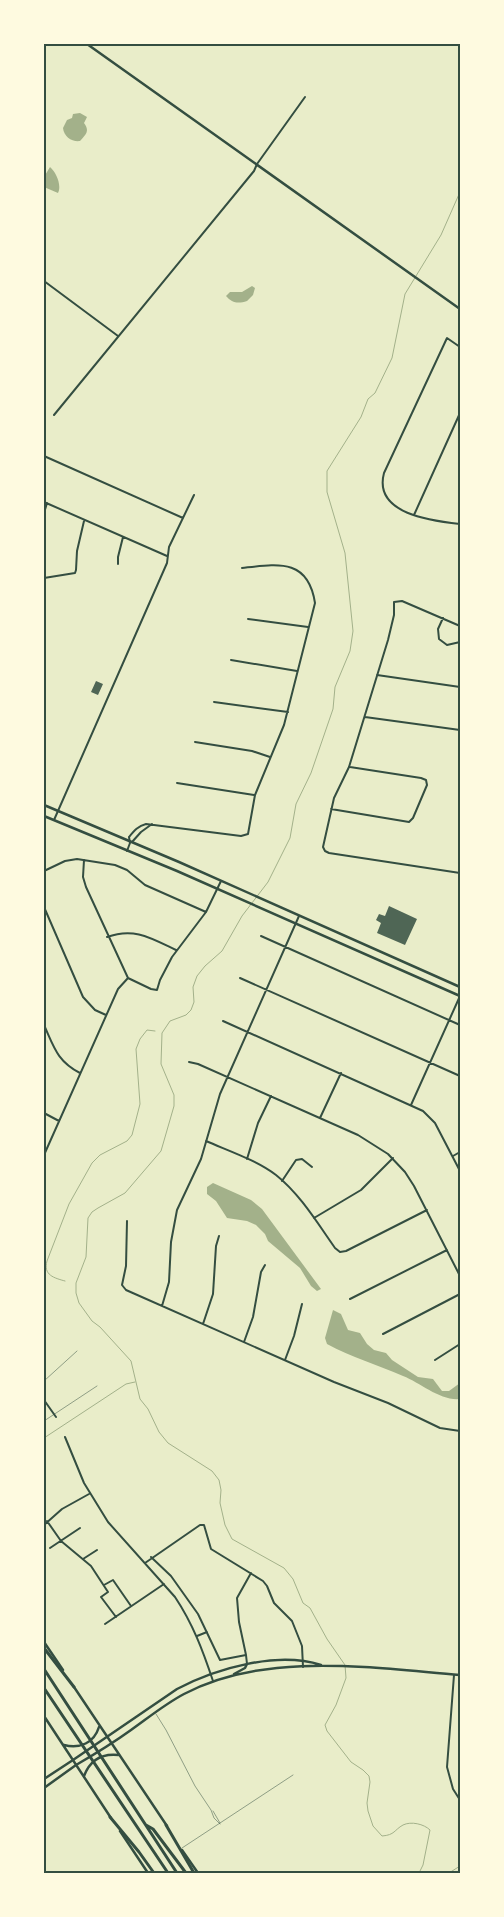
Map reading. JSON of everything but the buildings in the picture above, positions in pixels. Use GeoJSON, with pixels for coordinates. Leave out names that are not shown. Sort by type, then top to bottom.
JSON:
{"type":"FeatureCollection","features":[{"type":"Feature","properties":{"kind":"highway"},"geometry":{"type":"LineString","coordinates":[[44,1648],[74,1687]]}},
{"type":"Feature","properties":{"kind":"highway"},"geometry":{"type":"LineString","coordinates":[[44,1669],[178,1873]]}},
{"type":"Feature","properties":{"kind":"highway"},"geometry":{"type":"LineString","coordinates":[[44,1688],[168,1873]]}},
{"type":"Feature","properties":{"kind":"highway"},"geometry":{"type":"LineString","coordinates":[[110,1816],[154,1873]]}},
{"type":"Feature","properties":{"kind":"highway"},"geometry":{"type":"LineString","coordinates":[[144,1823],[153,1829],[186,1873]]}},
{"type":"Feature","properties":{"kind":"highway"},"geometry":{"type":"LineString","coordinates":[[166,1825],[194,1873]]}},
{"type":"Feature","properties":{"kind":"main road"},"geometry":{"type":"LineString","coordinates":[[87,44],[460,309]]}},
{"type":"Feature","properties":{"kind":"main road"},"geometry":{"type":"LineString","coordinates":[[44,806],[222,881],[460,987]]}},
{"type":"Feature","properties":{"kind":"main road"},"geometry":{"type":"LineString","coordinates":[[44,816],[242,899],[460,996]]}},
{"type":"Feature","properties":{"kind":"main road"},"geometry":{"type":"LineString","coordinates":[[398,968],[401,961]]}},
{"type":"Feature","properties":{"kind":"main road"},"geometry":{"type":"LineString","coordinates":[[44,1642],[198,1873]]}},
{"type":"Feature","properties":{"kind":"main road"},"geometry":{"type":"LineString","coordinates":[[44,1779],[177,1689],[211,1674],[248,1664],[285,1661],[323,1666]]}},
{"type":"Feature","properties":{"kind":"main road"},"geometry":{"type":"LineString","coordinates":[[233,1675],[248,1664]]}},
{"type":"Feature","properties":{"kind":"main road"},"geometry":{"type":"LineString","coordinates":[[44,1788],[184,1694],[213,1681],[233,1675],[272,1669],[323,1666],[460,1675]]}},
{"type":"Feature","properties":{"kind":"main road"},"geometry":{"type":"LineString","coordinates":[[44,1716],[148,1873]]}},
{"type":"Feature","properties":{"kind":"main road"},"geometry":{"type":"LineString","coordinates":[[63,1744],[75,1747],[86,1744],[95,1736],[100,1726]]}},
{"type":"Feature","properties":{"kind":"main road"},"geometry":{"type":"LineString","coordinates":[[84,1776],[87,1768],[94,1760],[104,1755],[119,1755]]}},
{"type":"Feature","properties":{"kind":"street"},"geometry":{"type":"LineString","coordinates":[[54,415],[254,171],[257,164],[305,97]]}},
{"type":"Feature","properties":{"kind":"street"},"geometry":{"type":"LineString","coordinates":[[44,281],[119,337]]}},
{"type":"Feature","properties":{"kind":"street"},"geometry":{"type":"LineString","coordinates":[[460,347],[447,338],[384,473],[382,486],[388,501],[414,515],[433,522],[460,524]]}},
{"type":"Feature","properties":{"kind":"street"},"geometry":{"type":"LineString","coordinates":[[414,515],[460,413]]}},
{"type":"Feature","properties":{"kind":"street"},"geometry":{"type":"LineString","coordinates":[[44,456],[184,518]]}},
{"type":"Feature","properties":{"kind":"street"},"geometry":{"type":"LineString","coordinates":[[54,820],[167,563],[169,547],[194,495]]}},
{"type":"Feature","properties":{"kind":"street"},"geometry":{"type":"LineString","coordinates":[[44,502],[167,556]]}},
{"type":"Feature","properties":{"kind":"street"},"geometry":{"type":"LineString","coordinates":[[44,513],[47,503]]}},
{"type":"Feature","properties":{"kind":"street"},"geometry":{"type":"LineString","coordinates":[[44,578],[75,573],[77,551],[84,520]]}},
{"type":"Feature","properties":{"kind":"street"},"geometry":{"type":"LineString","coordinates":[[118,564],[123,537]]}},
{"type":"Feature","properties":{"kind":"street"},"geometry":{"type":"LineString","coordinates":[[130,843],[129,837],[137,828],[146,824],[246,836],[249,831],[255,795],[270,757],[280,738],[288,712],[315,603],[313,590],[306,578],[294,568],[279,564],[242,568]]}},
{"type":"Feature","properties":{"kind":"street"},"geometry":{"type":"LineString","coordinates":[[460,626],[402,601],[394,602],[391,628],[349,767],[331,809],[324,842],[325,851],[330,853],[460,873]]}},
{"type":"Feature","properties":{"kind":"street"},"geometry":{"type":"LineString","coordinates":[[443,618],[438,629],[439,639],[447,645],[460,642]]}},
{"type":"Feature","properties":{"kind":"street"},"geometry":{"type":"LineString","coordinates":[[248,619],[308,627]]}},
{"type":"Feature","properties":{"kind":"street"},"geometry":{"type":"LineString","coordinates":[[231,660],[298,671]]}},
{"type":"Feature","properties":{"kind":"street"},"geometry":{"type":"LineString","coordinates":[[377,675],[460,687]]}},
{"type":"Feature","properties":{"kind":"street"},"geometry":{"type":"LineString","coordinates":[[214,702],[288,712]]}},
{"type":"Feature","properties":{"kind":"street"},"geometry":{"type":"LineString","coordinates":[[365,717],[460,730]]}},
{"type":"Feature","properties":{"kind":"street"},"geometry":{"type":"LineString","coordinates":[[195,742],[252,750],[270,757]]}},
{"type":"Feature","properties":{"kind":"street"},"geometry":{"type":"LineString","coordinates":[[331,809],[409,822],[413,818],[427,785],[426,780],[421,778],[349,767]]}},
{"type":"Feature","properties":{"kind":"street"},"geometry":{"type":"LineString","coordinates":[[177,783],[255,795]]}},
{"type":"Feature","properties":{"kind":"street"},"geometry":{"type":"LineString","coordinates":[[126,851],[130,843],[152,824]]}},
{"type":"Feature","properties":{"kind":"street"},"geometry":{"type":"LineString","coordinates":[[44,871],[70,860],[84,860],[123,867],[145,885],[206,912]]}},
{"type":"Feature","properties":{"kind":"street"},"geometry":{"type":"LineString","coordinates":[[84,860],[84,883],[107,938],[128,978],[157,990],[166,968],[177,950],[206,912],[222,881]]}},
{"type":"Feature","properties":{"kind":"street"},"geometry":{"type":"LineString","coordinates":[[44,907],[83,997],[95,1010],[106,1015]]}},
{"type":"Feature","properties":{"kind":"street"},"geometry":{"type":"LineString","coordinates":[[162,1306],[169,1282],[171,1242],[176,1210],[196,1170],[218,1099],[299,916]]}},
{"type":"Feature","properties":{"kind":"street"},"geometry":{"type":"LineString","coordinates":[[107,938],[123,932],[134,933],[177,950]]}},
{"type":"Feature","properties":{"kind":"street"},"geometry":{"type":"LineString","coordinates":[[261,936],[460,1025]]}},
{"type":"Feature","properties":{"kind":"street"},"geometry":{"type":"LineString","coordinates":[[44,1155],[106,1015],[118,990],[128,978]]}},
{"type":"Feature","properties":{"kind":"street"},"geometry":{"type":"LineString","coordinates":[[240,978],[460,1076]]}},
{"type":"Feature","properties":{"kind":"street"},"geometry":{"type":"LineString","coordinates":[[411,1105],[460,996],[460,987]]}},
{"type":"Feature","properties":{"kind":"street"},"geometry":{"type":"LineString","coordinates":[[223,1021],[423,1111],[436,1123],[460,1171]]}},
{"type":"Feature","properties":{"kind":"street"},"geometry":{"type":"LineString","coordinates":[[44,1025],[62,1062],[80,1074]]}},
{"type":"Feature","properties":{"kind":"street"},"geometry":{"type":"LineString","coordinates":[[189,1062],[198,1064],[369,1140],[393,1158],[410,1179],[460,1276]]}},
{"type":"Feature","properties":{"kind":"street"},"geometry":{"type":"LineString","coordinates":[[320,1118],[341,1074]]}},
{"type":"Feature","properties":{"kind":"street"},"geometry":{"type":"LineString","coordinates":[[247,1159],[260,1118],[271,1096]]}},
{"type":"Feature","properties":{"kind":"street"},"geometry":{"type":"LineString","coordinates":[[44,1113],[59,1121]]}},
{"type":"Feature","properties":{"kind":"street"},"geometry":{"type":"LineString","coordinates":[[206,1141],[263,1167],[282,1181],[340,1252],[346,1251],[427,1210]]}},
{"type":"Feature","properties":{"kind":"street"},"geometry":{"type":"LineString","coordinates":[[453,1156],[460,1152]]}},
{"type":"Feature","properties":{"kind":"street"},"geometry":{"type":"LineString","coordinates":[[314,1218],[361,1190],[393,1158]]}},
{"type":"Feature","properties":{"kind":"street"},"geometry":{"type":"LineString","coordinates":[[282,1181],[296,1160],[302,1159],[312,1166]]}},
{"type":"Feature","properties":{"kind":"street"},"geometry":{"type":"LineString","coordinates":[[127,1221],[126,1266],[123,1288],[440,1428],[460,1431]]}},
{"type":"Feature","properties":{"kind":"street"},"geometry":{"type":"LineString","coordinates":[[203,1324],[213,1294],[216,1246],[219,1236]]}},
{"type":"Feature","properties":{"kind":"street"},"geometry":{"type":"LineString","coordinates":[[350,1299],[447,1250]]}},
{"type":"Feature","properties":{"kind":"street"},"geometry":{"type":"LineString","coordinates":[[244,1342],[255,1311],[261,1272],[265,1265]]}},
{"type":"Feature","properties":{"kind":"street"},"geometry":{"type":"LineString","coordinates":[[383,1334],[460,1294]]}},
{"type":"Feature","properties":{"kind":"street"},"geometry":{"type":"LineString","coordinates":[[285,1360],[294,1336],[302,1304]]}},
{"type":"Feature","properties":{"kind":"street"},"geometry":{"type":"LineString","coordinates":[[435,1360],[460,1344]]}},
{"type":"Feature","properties":{"kind":"street"},"geometry":{"type":"LineString","coordinates":[[44,1400],[56,1417]]}},
{"type":"Feature","properties":{"kind":"street"},"geometry":{"type":"LineString","coordinates":[[65,1437],[90,1494],[108,1522],[175,1597],[197,1636],[213,1681]]}},
{"type":"Feature","properties":{"kind":"street"},"geometry":{"type":"LineString","coordinates":[[44,1525],[62,1510],[90,1494]]}},
{"type":"Feature","properties":{"kind":"street"},"geometry":{"type":"LineString","coordinates":[[48,1521],[61,1541],[91,1566],[108,1592],[101,1597],[116,1617]]}},
{"type":"Feature","properties":{"kind":"street"},"geometry":{"type":"LineString","coordinates":[[144,1563],[200,1525],[204,1525],[211,1549],[251,1573],[265,1584],[274,1603],[292,1621],[302,1646],[303,1667]]}},
{"type":"Feature","properties":{"kind":"street"},"geometry":{"type":"LineString","coordinates":[[50,1548],[80,1528]]}},
{"type":"Feature","properties":{"kind":"street"},"geometry":{"type":"LineString","coordinates":[[83,1559],[97,1550]]}},
{"type":"Feature","properties":{"kind":"street"},"geometry":{"type":"LineString","coordinates":[[151,1557],[171,1576],[199,1615],[221,1661],[246,1655]]}},
{"type":"Feature","properties":{"kind":"street"},"geometry":{"type":"LineString","coordinates":[[248,1664],[239,1622],[237,1598],[251,1573]]}},
{"type":"Feature","properties":{"kind":"street"},"geometry":{"type":"LineString","coordinates":[[104,1585],[113,1580],[131,1606]]}},
{"type":"Feature","properties":{"kind":"street"},"geometry":{"type":"LineString","coordinates":[[105,1624],[164,1584]]}},
{"type":"Feature","properties":{"kind":"street"},"geometry":{"type":"LineString","coordinates":[[197,1636],[207,1632]]}},
{"type":"Feature","properties":{"kind":"street"},"geometry":{"type":"LineString","coordinates":[[454,1674],[447,1767],[453,1789],[460,1800]]}},
{"type":"Feature","properties":{"kind":"lane"},"geometry":{"type":"LineString","coordinates":[[44,1381],[77,1350]]}},
{"type":"Feature","properties":{"kind":"lane"},"geometry":{"type":"LineString","coordinates":[[44,1421],[97,1386]]}},
{"type":"Feature","properties":{"kind":"lane"},"geometry":{"type":"LineString","coordinates":[[155,1713],[166,1730],[190,1778],[217,1816],[220,1824]]}},
{"type":"Feature","properties":{"kind":"lane"},"geometry":{"type":"LineString","coordinates":[[181,1848],[293,1776]]}},
{"type":"Feature","properties":{"kind":"lane"},"geometry":{"type":"LineString","coordinates":[[211,1810],[214,1818],[220,1824]]}},
{"type":"Feature","properties":{"kind":"shaded area"},"geometry":{"type":"Polygon","coordinates":[[[80,113],[87,117],[84,123],[87,130],[80,141],[74,141],[67,136],[63,128],[67,120],[72,118],[73,114],[80,113]]]}},
{"type":"Feature","properties":{"kind":"shaded area"},"geometry":{"type":"Polygon","coordinates":[[[50,167],[58,179],[58,193],[44,187],[44,177],[50,167]]]}},
{"type":"Feature","properties":{"kind":"shaded area"},"geometry":{"type":"Polygon","coordinates":[[[252,286],[255,288],[253,295],[247,301],[235,302],[226,296],[230,292],[242,292],[252,286]]]}},
{"type":"Feature","properties":{"kind":"shaded area"},"geometry":{"type":"Polygon","coordinates":[[[213,1183],[251,1200],[262,1209],[321,1289],[317,1291],[311,1286],[300,1268],[268,1241],[265,1234],[256,1225],[247,1221],[227,1218],[216,1201],[207,1194],[207,1187],[213,1183]]]}},
{"type":"Feature","properties":{"kind":"shaded area"},"geometry":{"type":"Polygon","coordinates":[[[333,1310],[341,1314],[348,1330],[360,1333],[367,1344],[374,1350],[386,1353],[392,1360],[418,1377],[433,1379],[442,1391],[449,1391],[460,1383],[460,1399],[445,1397],[410,1379],[327,1344],[325,1338],[333,1310]]]}},
{"type":"Feature","properties":{"kind":"waterway"},"geometry":{"type":"LineString","coordinates":[[419,1873],[423,1865],[430,1830],[421,1825],[410,1823],[403,1825],[390,1835],[382,1836],[373,1826],[368,1811],[369,1776],[351,1762],[327,1731],[325,1725],[336,1705],[346,1678],[345,1665],[327,1639],[310,1608],[303,1603],[293,1579],[284,1568],[232,1539],[225,1525],[220,1503],[221,1490],[219,1480],[212,1471],[168,1443],[159,1432],[148,1409],[140,1399],[131,1361],[100,1327],[92,1321],[79,1303],[76,1283],[86,1257],[88,1218],[92,1212],[125,1193],[161,1151],[174,1106],[174,1095],[161,1064],[162,1033],[170,1021],[186,1015],[191,1010],[194,1002],[193,987],[197,976],[222,951],[242,916],[268,882],[290,838],[296,804],[311,773],[333,709],[335,687],[350,651],[353,631],[345,553],[327,492],[327,471],[361,417],[368,399],[375,393],[392,358],[405,294],[441,235],[460,192]]}},
{"type":"Feature","properties":{"kind":"waterway"},"geometry":{"type":"LineString","coordinates":[[65,1281],[48,1273],[47,1261],[69,1204],[92,1163],[100,1155],[127,1141],[132,1135],[140,1104],[136,1049],[140,1039],[147,1030],[155,1031]]}},
{"type":"Feature","properties":{"kind":"waterway"},"geometry":{"type":"LineString","coordinates":[[44,1438],[126,1384],[135,1382]]}},
{"type":"Feature","properties":{"kind":"waterway"},"geometry":{"type":"LineString","coordinates":[[449,1873],[460,1866]]}}]}
